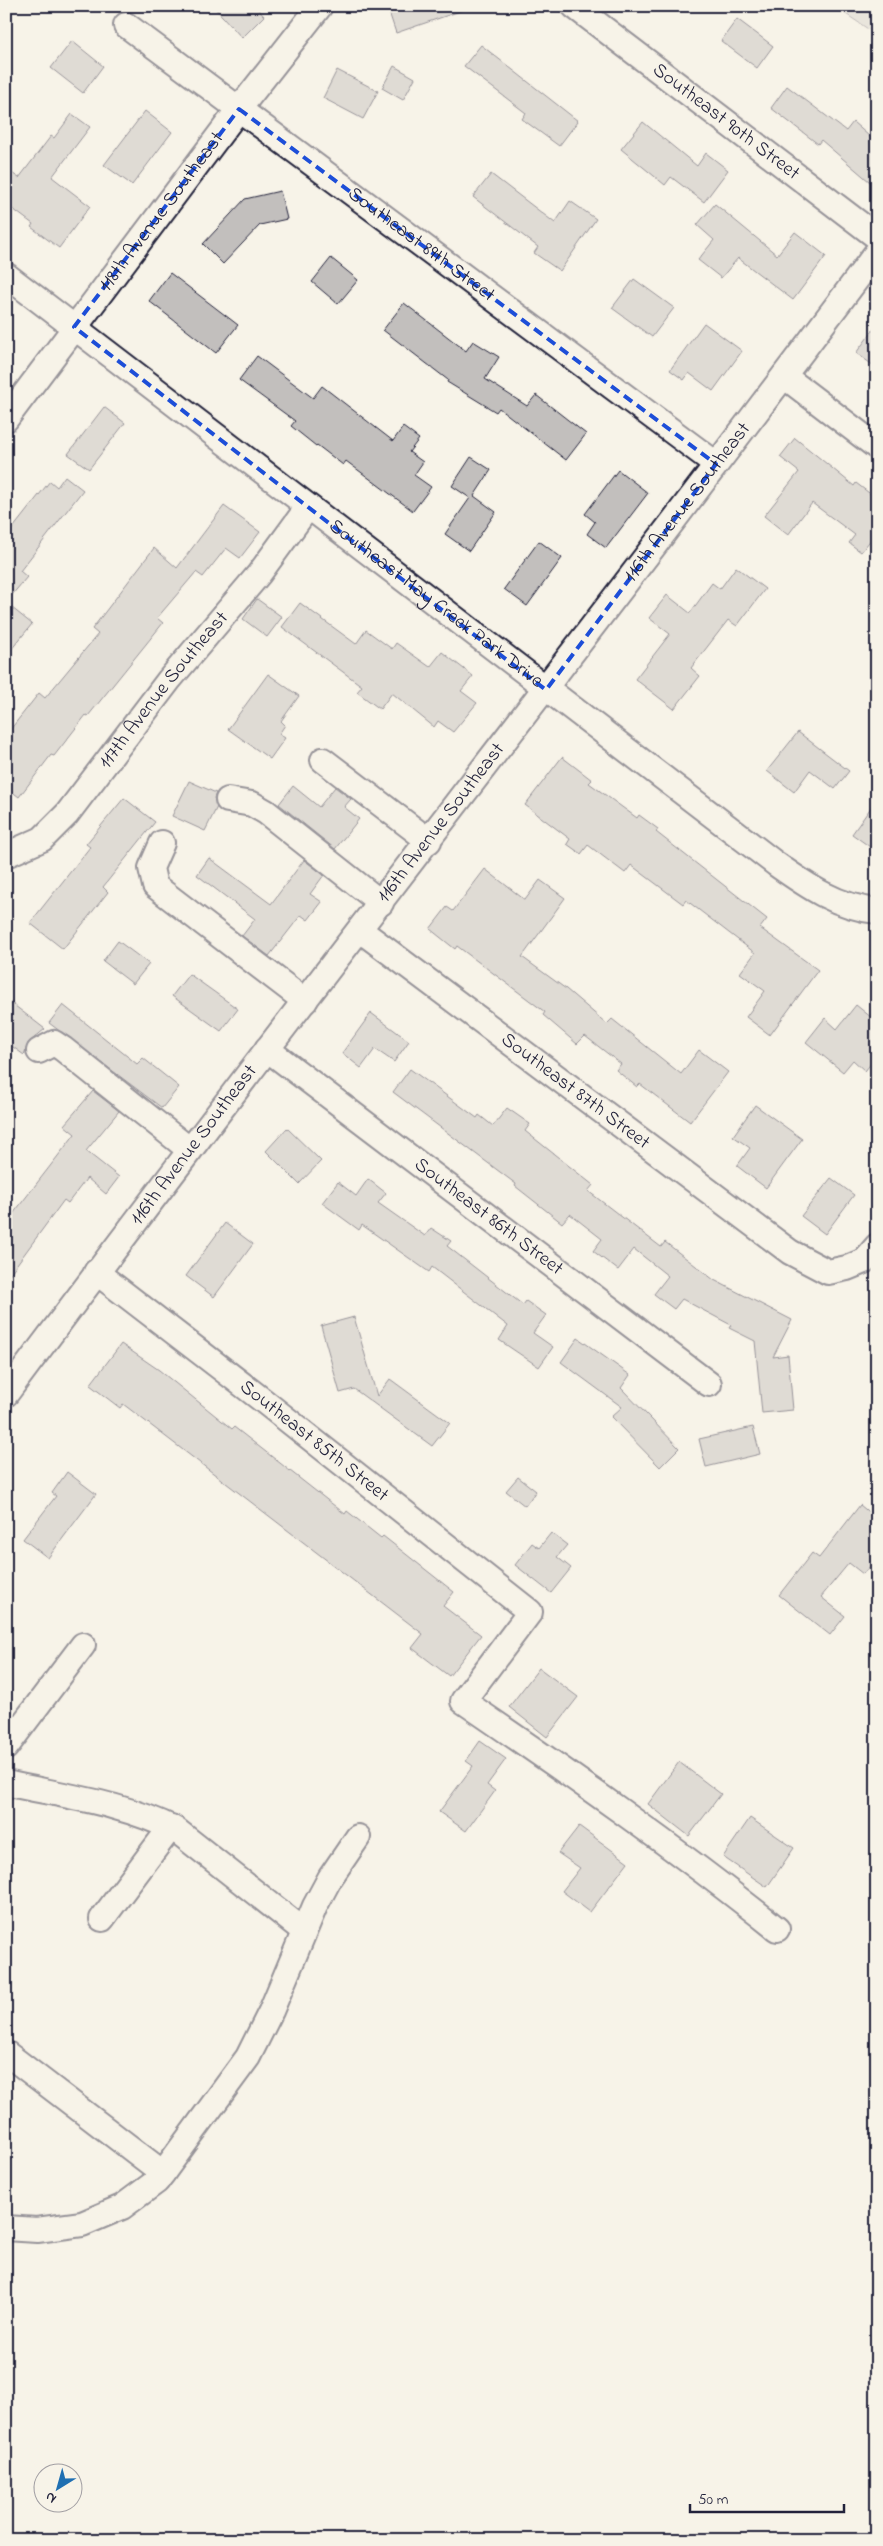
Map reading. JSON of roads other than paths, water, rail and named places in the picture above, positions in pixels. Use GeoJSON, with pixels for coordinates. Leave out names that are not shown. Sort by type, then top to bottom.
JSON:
{"type":"FeatureCollection","features":[{"type":"Feature","properties":{"kind":"street","name":"118th Avenue Southeast"},"geometry":{"type":"LineString","coordinates":[[6,419],[74,327],[320,6]]}},
{"type":"Feature","properties":{"kind":"street","name":"Southeast 90th Street"},"geometry":{"type":"LineString","coordinates":[[574,6],[877,237]]}},
{"type":"Feature","properties":{"kind":"street","name":"Southeast 89th Street"},"geometry":{"type":"LineString","coordinates":[[126,24],[716,464]]}},
{"type":"Feature","properties":{"kind":"street","name":"116th Avenue Southeast"},"geometry":{"type":"LineString","coordinates":[[6,1394],[96,1272],[267,1049],[546,690],[877,252]]}},
{"type":"Feature","properties":{"kind":"street","name":"Southeast May Creek Park Drive"},"geometry":{"type":"LineString","coordinates":[[6,275],[546,690],[801,882],[844,905],[858,910],[877,911]]}},
{"type":"Feature","properties":{"kind":"street"},"geometry":{"type":"LineString","coordinates":[[784,376],[877,447]]}},
{"type":"Feature","properties":{"kind":"street","name":"117th Avenue Southeast"},"geometry":{"type":"LineString","coordinates":[[6,855],[42,839],[67,814],[169,680],[259,574],[308,507]]}},
{"type":"Feature","properties":{"kind":"street"},"geometry":{"type":"LineString","coordinates":[[323,760],[429,841]]}},
{"type":"Feature","properties":{"kind":"street"},"geometry":{"type":"LineString","coordinates":[[228,800],[252,804],[266,812],[380,903]]}},
{"type":"Feature","properties":{"kind":"street"},"geometry":{"type":"LineString","coordinates":[[162,843],[151,868],[155,886],[305,1001]]}},
{"type":"Feature","properties":{"kind":"street","name":"Southeast 87th Street"},"geometry":{"type":"LineString","coordinates":[[360,930],[790,1252],[828,1272],[864,1262],[877,1246]]}},
{"type":"Feature","properties":{"kind":"street"},"geometry":{"type":"LineString","coordinates":[[39,1051],[54,1043],[190,1150]]}},
{"type":"Feature","properties":{"kind":"street","name":"Southeast 86th Street"},"geometry":{"type":"LineString","coordinates":[[267,1049],[709,1384]]}},
{"type":"Feature","properties":{"kind":"street","name":"Southeast 85th Street"},"geometry":{"type":"LineString","coordinates":[[96,1272],[261,1399],[530,1612],[463,1700],[568,1771],[778,1929]]}},
{"type":"Feature","properties":{"kind":"street"},"geometry":{"type":"LineString","coordinates":[[6,1747],[83,1645]]}},
{"type":"Feature","properties":{"kind":"street"},"geometry":{"type":"LineString","coordinates":[[6,1783],[130,1810],[171,1827],[304,1931]]}},
{"type":"Feature","properties":{"kind":"street"},"geometry":{"type":"LineString","coordinates":[[102,1919],[171,1827]]}},
{"type":"Feature","properties":{"kind":"street"},"geometry":{"type":"LineString","coordinates":[[6,2228],[37,2230],[60,2228],[102,2216],[122,2207],[140,2195],[163,2173],[248,2057],[267,2019],[304,1931],[330,1878],[358,1837]]}},
{"type":"Feature","properties":{"kind":"street"},"geometry":{"type":"LineString","coordinates":[[6,2054],[163,2173]]}}]}
